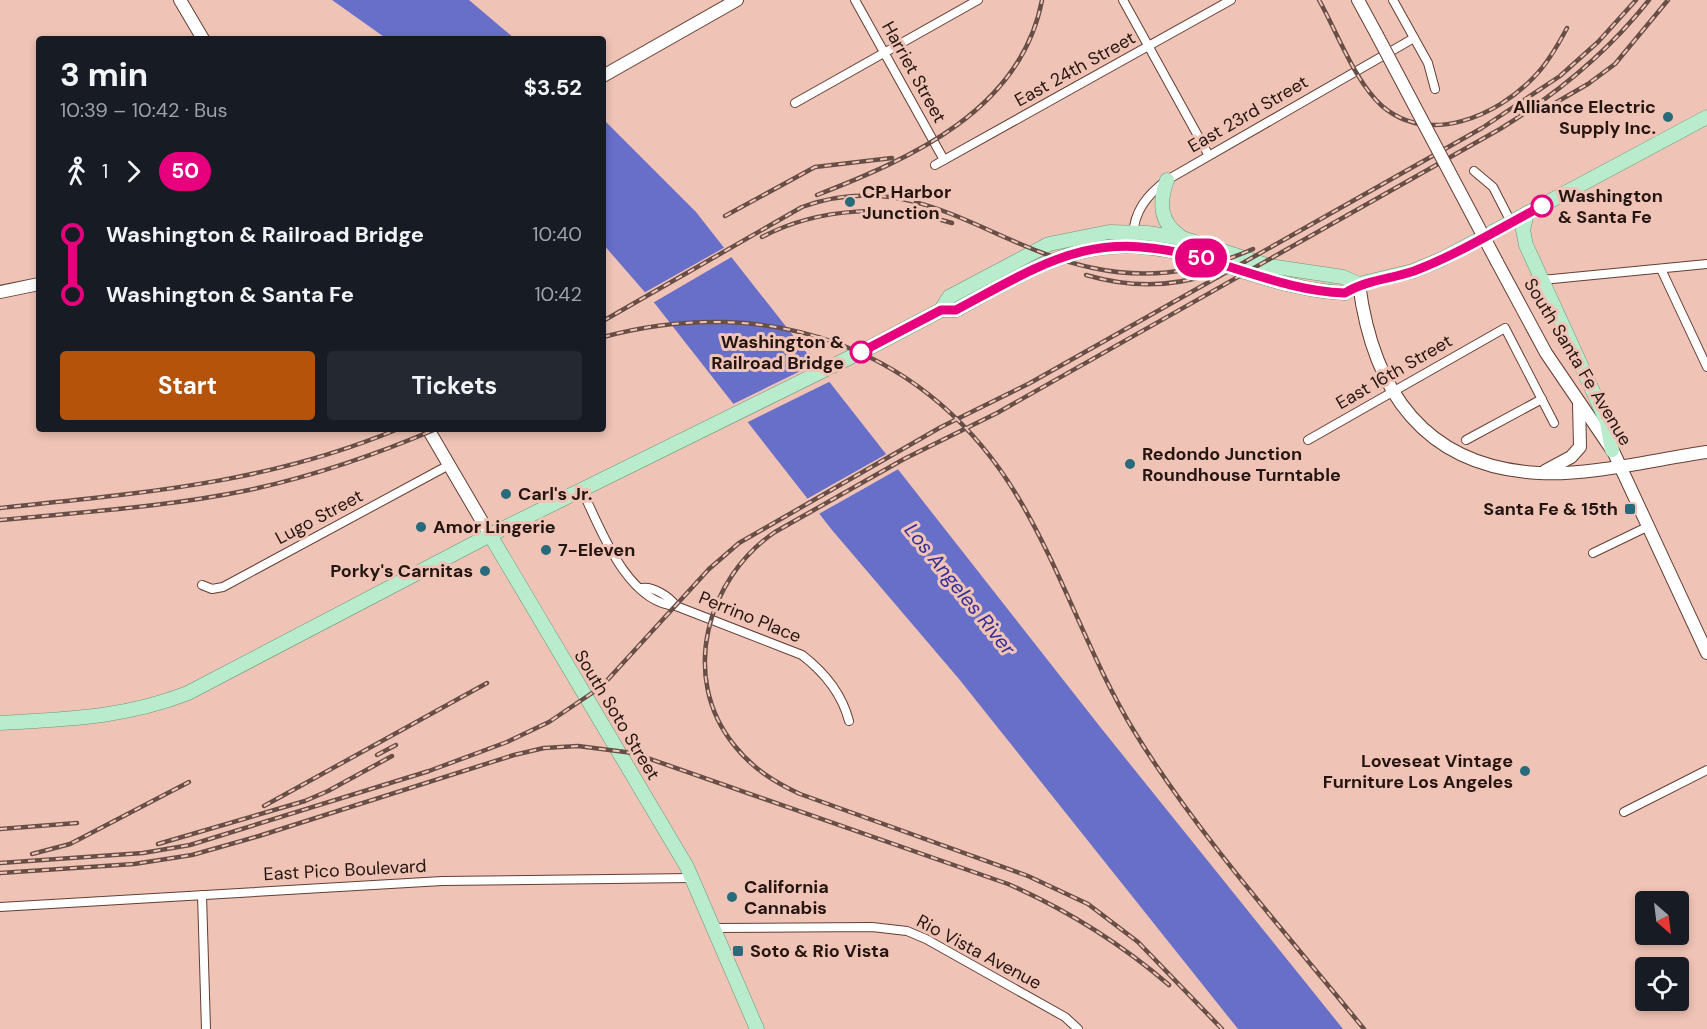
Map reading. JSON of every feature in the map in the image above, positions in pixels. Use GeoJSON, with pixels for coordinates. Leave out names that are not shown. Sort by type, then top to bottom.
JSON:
{"type":"FeatureCollection","features":[{"type":"Feature","properties":{"kind":"main road"},"geometry":{"type":"LineString","coordinates":[[180,0],[200,36]]}},
{"type":"Feature","properties":{"kind":"main road"},"geometry":{"type":"LineString","coordinates":[[606,74],[737,0]]}},
{"type":"Feature","properties":{"kind":"main road","name":"South Santa Fe Avenue"},"geometry":{"type":"LineString","coordinates":[[1358,0],[1546,353],[1612,450],[1707,653]]}},
{"type":"Feature","properties":{"kind":"main road"},"geometry":{"type":"LineString","coordinates":[[1133,239],[1267,281],[1319,292],[1345,293],[1359,284],[1413,271],[1442,259],[1707,117]]}},
{"type":"Feature","properties":{"kind":"main road"},"geometry":{"type":"LineString","coordinates":[[1167,180],[1161,201],[1162,214],[1169,227],[1182,238]]}},
{"type":"Feature","properties":{"kind":"main road"},"geometry":{"type":"LineString","coordinates":[[1527,213],[1523,235],[1607,422],[1612,450]]}},
{"type":"Feature","properties":{"kind":"main road"},"geometry":{"type":"LineString","coordinates":[[0,723],[103,717],[174,698],[490,535],[838,364],[941,310],[956,310],[1053,259],[1133,239],[1182,238],[1269,266],[1343,277],[1359,284]]}},
{"type":"Feature","properties":{"kind":"main road"},"geometry":{"type":"LineString","coordinates":[[1359,284],[1362,308],[1376,358],[1391,392],[1419,425],[1453,450],[1492,466],[1540,473],[1707,452]]}},
{"type":"Feature","properties":{"kind":"main road"},"geometry":{"type":"LineString","coordinates":[[0,292],[36,285]]}},
{"type":"Feature","properties":{"kind":"main road"},"geometry":{"type":"LineString","coordinates":[[1540,473],[1571,457],[1580,447],[1578,401]]}},
{"type":"Feature","properties":{"kind":"main road","name":"South Soto Street"},"geometry":{"type":"LineString","coordinates":[[430,432],[692,878],[756,1029]]}},
{"type":"Feature","properties":{"kind":"street","name":"Harriet Street"},"geometry":{"type":"LineString","coordinates":[[855,0],[944,160]]}},
{"type":"Feature","properties":{"kind":"street"},"geometry":{"type":"LineString","coordinates":[[795,103],[978,0]]}},
{"type":"Feature","properties":{"kind":"street"},"geometry":{"type":"LineString","coordinates":[[1124,0],[1209,154]]}},
{"type":"Feature","properties":{"kind":"street","name":"East 24th Street"},"geometry":{"type":"LineString","coordinates":[[935,165],[1231,0]]}},
{"type":"Feature","properties":{"kind":"street"},"geometry":{"type":"LineString","coordinates":[[1393,0],[1428,63],[1435,88]]}},
{"type":"Feature","properties":{"kind":"street","name":"East 23rd Street"},"geometry":{"type":"LineString","coordinates":[[1133,239],[1138,210],[1148,196],[1167,180],[1414,38]]}},
{"type":"Feature","properties":{"kind":"street"},"geometry":{"type":"LineString","coordinates":[[1474,171],[1493,187],[1511,222]]}},
{"type":"Feature","properties":{"kind":"street"},"geometry":{"type":"LineString","coordinates":[[1542,280],[1707,264]]}},
{"type":"Feature","properties":{"kind":"street"},"geometry":{"type":"LineString","coordinates":[[1661,269],[1707,367]]}},
{"type":"Feature","properties":{"kind":"street","name":"East 16th Street"},"geometry":{"type":"LineString","coordinates":[[1308,440],[1507,329],[1542,399]]}},
{"type":"Feature","properties":{"kind":"street"},"geometry":{"type":"LineString","coordinates":[[1466,440],[1542,399],[1554,423]]}},
{"type":"Feature","properties":{"kind":"street","name":"Lugo Street"},"geometry":{"type":"LineString","coordinates":[[202,585],[212,588],[223,587],[449,465]]}},
{"type":"Feature","properties":{"kind":"street","name":"Perrino Place"},"geometry":{"type":"LineString","coordinates":[[582,490],[620,564],[642,588],[647,587],[671,599],[676,606],[802,655],[823,675],[844,702],[849,721]]}},
{"type":"Feature","properties":{"kind":"street"},"geometry":{"type":"LineString","coordinates":[[1593,553],[1649,526]]}},
{"type":"Feature","properties":{"kind":"street"},"geometry":{"type":"LineString","coordinates":[[1624,812],[1707,770]]}},
{"type":"Feature","properties":{"kind":"street","name":"East Pico Boulevard"},"geometry":{"type":"LineString","coordinates":[[0,907],[442,881],[692,878]]}},
{"type":"Feature","properties":{"kind":"street"},"geometry":{"type":"LineString","coordinates":[[202,895],[206,1029]]}},
{"type":"Feature","properties":{"kind":"street","name":"Rio Vista Avenue"},"geometry":{"type":"LineString","coordinates":[[713,928],[872,927],[907,931],[926,939],[1065,1017],[1078,1029]]}},
{"type":"Feature","properties":{"kind":"water"},"geometry":{"type":"Polygon","coordinates":[[[332,0],[469,0],[511,36],[383,36],[332,0]]]}},
{"type":"Feature","properties":{"kind":"water","name":"Los Angeles River"},"geometry":{"type":"Polygon","coordinates":[[[606,122],[696,212],[1101,728],[1343,1029],[1238,1029],[959,679],[832,530],[656,305],[606,247],[606,122]]]}},
{"type":"Feature","properties":{"kind":"pier"},"geometry":{"type":"Polygon","coordinates":[[[727,246],[735,255],[651,304],[642,294],[727,246]]]}},
{"type":"Feature","properties":{"kind":"pier"},"geometry":{"type":"Polygon","coordinates":[[[819,362],[833,380],[744,424],[729,406],[819,362]]]}},
{"type":"Feature","properties":{"kind":"pier"},"geometry":{"type":"Polygon","coordinates":[[[890,452],[902,467],[817,515],[805,500],[890,452]]]}},
{"type":"Feature","properties":{"kind":"railway"},"geometry":{"type":"LineString","coordinates":[[817,195],[853,181],[924,146],[957,125],[987,100],[1011,72],[1030,38],[1042,0]]}},
{"type":"Feature","properties":{"kind":"railway"},"geometry":{"type":"LineString","coordinates":[[1319,0],[1355,70],[1372,96],[1382,106],[1401,118],[1420,124],[1441,125],[1462,121],[1501,104],[1539,72],[1567,28]]}},
{"type":"Feature","properties":{"kind":"railway"},"geometry":{"type":"LineString","coordinates":[[0,863],[143,853],[190,845],[429,771],[507,742],[549,722],[601,687],[709,569],[739,543],[941,427],[1030,383],[1482,128],[1560,76],[1598,42],[1636,0]]}},
{"type":"Feature","properties":{"kind":"railway"},"geometry":{"type":"LineString","coordinates":[[1222,1029],[1138,942],[1088,904],[1028,876],[800,794],[781,785],[756,767],[734,745],[717,718],[708,690],[705,660],[708,630],[718,602],[732,575],[751,552],[775,532],[904,459],[997,413],[1521,116],[1561,87],[1598,55],[1649,0]]}},
{"type":"Feature","properties":{"kind":"railway"},"geometry":{"type":"LineString","coordinates":[[1543,110],[1588,84],[1615,64],[1668,0]]}},
{"type":"Feature","properties":{"kind":"railway"},"geometry":{"type":"LineString","coordinates":[[725,216],[815,167],[892,158]]}},
{"type":"Feature","properties":{"kind":"railway"},"geometry":{"type":"LineString","coordinates":[[606,319],[802,207],[843,197],[881,196],[917,202],[1055,257],[1114,272],[1174,272],[1214,263],[1253,249]]}},
{"type":"Feature","properties":{"kind":"railway"},"geometry":{"type":"LineString","coordinates":[[762,237],[807,219],[856,212],[905,213],[952,223]]}},
{"type":"Feature","properties":{"kind":"railway"},"geometry":{"type":"LineString","coordinates":[[1086,275],[1132,284],[1164,284],[1210,274]]}},
{"type":"Feature","properties":{"kind":"railway"},"geometry":{"type":"LineString","coordinates":[[606,336],[665,325],[726,322],[785,329],[840,344],[892,370],[940,404],[982,447],[1019,499],[1035,527],[1118,703],[1159,769],[1214,846],[1364,1029]]}},
{"type":"Feature","properties":{"kind":"railway"},"geometry":{"type":"LineString","coordinates":[[0,508],[202,484],[300,462],[349,448],[390,432]]}},
{"type":"Feature","properties":{"kind":"railway"},"geometry":{"type":"LineString","coordinates":[[0,520],[156,505],[249,490],[344,464],[429,432]]}},
{"type":"Feature","properties":{"kind":"railway"},"geometry":{"type":"LineString","coordinates":[[264,806],[487,683]]}},
{"type":"Feature","properties":{"kind":"railway"},"geometry":{"type":"LineString","coordinates":[[377,755],[396,745]]}},
{"type":"Feature","properties":{"kind":"railway"},"geometry":{"type":"LineString","coordinates":[[0,873],[134,864],[192,855],[514,755],[544,748],[578,746],[633,753],[1008,884],[1092,929],[1131,955],[1169,985]]}},
{"type":"Feature","properties":{"kind":"railway"},"geometry":{"type":"LineString","coordinates":[[158,844],[305,801],[392,756]]}},
{"type":"Feature","properties":{"kind":"railway"},"geometry":{"type":"LineString","coordinates":[[32,854],[70,844],[189,782]]}},
{"type":"Feature","properties":{"kind":"railway"},"geometry":{"type":"LineString","coordinates":[[0,829],[77,823]]}},
{"type":"Feature","properties":{"kind":"bus line","name":"50"},"geometry":{"type":"LineString","coordinates":[[861,352],[941,310],[956,310],[1046,262],[1084,250],[1133,246],[1162,249],[1206,260],[1291,287],[1319,292],[1345,293],[1359,284],[1413,271],[1442,259],[1542,206]]}},
{"type":"Feature","properties":{"kind":"place","name":"Alliance Electric Supply Inc."},"geometry":{"type":"Point","coordinates":[1668,117]}},
{"type":"Feature","properties":{"kind":"place","name":"CP Harbor Junction"},"geometry":{"type":"Point","coordinates":[850,202]}},
{"type":"Feature","properties":{"kind":"place","name":"Washington & Santa Fe"},"geometry":{"type":"Point","coordinates":[1542,206]}},
{"type":"Feature","properties":{"kind":"place","name":"Washington & Railroad Bridge"},"geometry":{"type":"Point","coordinates":[861,352]}},
{"type":"Feature","properties":{"kind":"place","name":"Redondo Junction Roundhouse Turntable"},"geometry":{"type":"Point","coordinates":[1130,464]}},
{"type":"Feature","properties":{"kind":"place","name":"Carl's Jr."},"geometry":{"type":"Point","coordinates":[506,494]}},
{"type":"Feature","properties":{"kind":"place","name":"Santa Fe & 15th"},"geometry":{"type":"Point","coordinates":[1630,509]}},
{"type":"Feature","properties":{"kind":"place","name":"Amor Lingerie"},"geometry":{"type":"Point","coordinates":[421,527]}},
{"type":"Feature","properties":{"kind":"place","name":"7-Eleven"},"geometry":{"type":"Point","coordinates":[546,550]}},
{"type":"Feature","properties":{"kind":"place","name":"Porky's Carnitas"},"geometry":{"type":"Point","coordinates":[485,571]}},
{"type":"Feature","properties":{"kind":"place","name":"Loveseat Vintage Furniture Los Angeles"},"geometry":{"type":"Point","coordinates":[1525,771]}},
{"type":"Feature","properties":{"kind":"place","name":"California Cannabis"},"geometry":{"type":"Point","coordinates":[732,897]}},
{"type":"Feature","properties":{"kind":"place","name":"Soto & Rio Vista"},"geometry":{"type":"Point","coordinates":[738,951]}}]}
